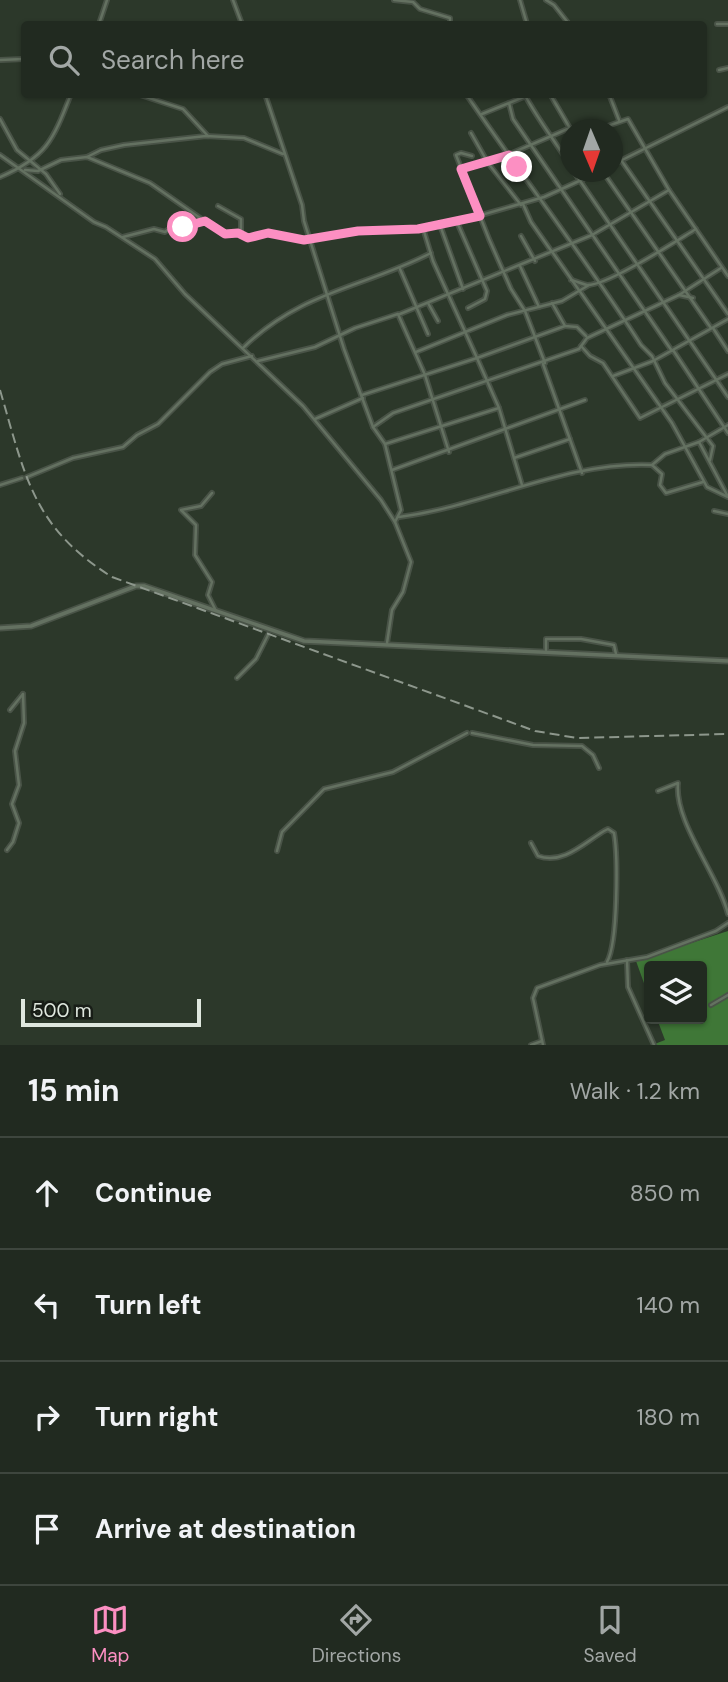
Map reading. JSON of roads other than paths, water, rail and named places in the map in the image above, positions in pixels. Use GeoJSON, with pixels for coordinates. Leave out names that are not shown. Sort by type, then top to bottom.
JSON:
{"type":"FeatureCollection","features":[{"type":"Feature","properties":{"kind":"street"},"geometry":{"type":"LineString","coordinates":[[100,21],[107,0]]}},
{"type":"Feature","properties":{"kind":"street"},"geometry":{"type":"LineString","coordinates":[[233,0],[241,21]]}},
{"type":"Feature","properties":{"kind":"street"},"geometry":{"type":"LineString","coordinates":[[394,0],[413,2],[420,9],[450,18],[450,21]]}},
{"type":"Feature","properties":{"kind":"street"},"geometry":{"type":"LineString","coordinates":[[520,0],[526,21]]}},
{"type":"Feature","properties":{"kind":"street"},"geometry":{"type":"LineString","coordinates":[[545,0],[554,5],[567,21]]}},
{"type":"Feature","properties":{"kind":"street"},"geometry":{"type":"LineString","coordinates":[[717,24],[728,24]]}},
{"type":"Feature","properties":{"kind":"street"},"geometry":{"type":"LineString","coordinates":[[0,60],[21,59]]}},
{"type":"Feature","properties":{"kind":"street"},"geometry":{"type":"LineString","coordinates":[[719,70],[728,68]]}},
{"type":"Feature","properties":{"kind":"street"},"geometry":{"type":"LineString","coordinates":[[0,177],[20,169],[53,140],[69,98]]}},
{"type":"Feature","properties":{"kind":"street"},"geometry":{"type":"LineString","coordinates":[[149,98],[183,109],[205,129],[208,136]]}},
{"type":"Feature","properties":{"kind":"street"},"geometry":{"type":"LineString","coordinates":[[266,98],[302,205],[339,335],[373,427],[385,444],[401,510],[395,522]]}},
{"type":"Feature","properties":{"kind":"street"},"geometry":{"type":"LineString","coordinates":[[469,98],[714,449],[710,460]]}},
{"type":"Feature","properties":{"kind":"street"},"geometry":{"type":"LineString","coordinates":[[481,115],[523,98]]}},
{"type":"Feature","properties":{"kind":"street"},"geometry":{"type":"LineString","coordinates":[[529,98],[535,113],[543,121],[560,151]]}},
{"type":"Feature","properties":{"kind":"street"},"geometry":{"type":"LineString","coordinates":[[552,98],[565,119]]}},
{"type":"Feature","properties":{"kind":"street"},"geometry":{"type":"LineString","coordinates":[[611,98],[619,119]]}},
{"type":"Feature","properties":{"kind":"street"},"geometry":{"type":"LineString","coordinates":[[509,103],[513,119],[560,190],[697,389],[726,426],[728,433]]}},
{"type":"Feature","properties":{"kind":"street"},"geometry":{"type":"LineString","coordinates":[[623,159],[728,107]]}},
{"type":"Feature","properties":{"kind":"street"},"geometry":{"type":"LineString","coordinates":[[0,119],[17,150],[42,170],[62,197]]}},
{"type":"Feature","properties":{"kind":"street"},"geometry":{"type":"LineString","coordinates":[[623,120],[628,119],[669,190],[728,276]]}},
{"type":"Feature","properties":{"kind":"street"},"geometry":{"type":"LineString","coordinates":[[471,133],[488,163],[522,205],[531,222],[660,408],[709,490],[728,497]]}},
{"type":"Feature","properties":{"kind":"street"},"geometry":{"type":"LineString","coordinates":[[461,169],[488,163],[530,143],[560,133]]}},
{"type":"Feature","properties":{"kind":"street"},"geometry":{"type":"LineString","coordinates":[[20,169],[31,172],[42,170],[61,160],[88,157],[101,150],[124,145],[208,136],[251,139],[284,155]]}},
{"type":"Feature","properties":{"kind":"street"},"geometry":{"type":"LineString","coordinates":[[472,156],[457,153],[461,169],[506,271],[511,289],[536,336],[582,473]]}},
{"type":"Feature","properties":{"kind":"street"},"geometry":{"type":"LineString","coordinates":[[0,155],[94,222],[123,237],[155,259],[185,294],[315,419],[381,500],[395,522],[411,562],[403,592],[392,610],[387,643]]}},
{"type":"Feature","properties":{"kind":"street"},"geometry":{"type":"LineString","coordinates":[[88,157],[150,183],[223,234],[241,234],[248,238],[268,233],[310,239],[358,231],[423,228],[522,205],[575,182]]}},
{"type":"Feature","properties":{"kind":"street"},"geometry":{"type":"LineString","coordinates":[[612,376],[653,361],[728,317],[623,163]]}},
{"type":"Feature","properties":{"kind":"street"},"geometry":{"type":"LineString","coordinates":[[580,182],[728,397]]}},
{"type":"Feature","properties":{"kind":"street"},"geometry":{"type":"LineString","coordinates":[[608,182],[633,212],[728,351]]}},
{"type":"Feature","properties":{"kind":"street"},"geometry":{"type":"LineString","coordinates":[[257,361],[315,347],[339,335],[399,315],[535,261],[611,225],[669,190]]}},
{"type":"Feature","properties":{"kind":"street"},"geometry":{"type":"LineString","coordinates":[[218,206],[241,219],[241,234]]}},
{"type":"Feature","properties":{"kind":"street"},"geometry":{"type":"LineString","coordinates":[[123,237],[154,229],[164,232],[173,227],[190,226],[205,221]]}},
{"type":"Feature","properties":{"kind":"street"},"geometry":{"type":"LineString","coordinates":[[457,222],[484,281],[486,297],[468,308]]}},
{"type":"Feature","properties":{"kind":"street"},"geometry":{"type":"LineString","coordinates":[[440,225],[463,289]]}},
{"type":"Feature","properties":{"kind":"street"},"geometry":{"type":"LineString","coordinates":[[423,228],[481,372],[489,380],[522,485]]}},
{"type":"Feature","properties":{"kind":"street"},"geometry":{"type":"LineString","coordinates":[[416,352],[507,315],[552,303],[579,292],[638,264],[696,229]]}},
{"type":"Feature","properties":{"kind":"street"},"geometry":{"type":"LineString","coordinates":[[521,236],[535,261]]}},
{"type":"Feature","properties":{"kind":"street"},"geometry":{"type":"LineString","coordinates":[[243,348],[287,312],[326,293],[400,268],[431,253]]}},
{"type":"Feature","properties":{"kind":"street"},"geometry":{"type":"LineString","coordinates":[[520,266],[539,307]]}},
{"type":"Feature","properties":{"kind":"street"},"geometry":{"type":"LineString","coordinates":[[400,268],[428,334]]}},
{"type":"Feature","properties":{"kind":"street"},"geometry":{"type":"LineString","coordinates":[[373,427],[384,417],[544,363],[581,346],[588,337],[679,295],[722,268]]}},
{"type":"Feature","properties":{"kind":"street"},"geometry":{"type":"LineString","coordinates":[[571,279],[589,285]]}},
{"type":"Feature","properties":{"kind":"street"},"geometry":{"type":"LineString","coordinates":[[679,295],[693,298]]}},
{"type":"Feature","properties":{"kind":"street"},"geometry":{"type":"LineString","coordinates":[[428,303],[438,321]]}},
{"type":"Feature","properties":{"kind":"street"},"geometry":{"type":"LineString","coordinates":[[552,303],[565,326]]}},
{"type":"Feature","properties":{"kind":"street"},"geometry":{"type":"LineString","coordinates":[[399,315],[425,375],[449,452]]}},
{"type":"Feature","properties":{"kind":"street"},"geometry":{"type":"LineString","coordinates":[[315,419],[362,396],[565,326],[577,327],[588,337]]}},
{"type":"Feature","properties":{"kind":"street"},"geometry":{"type":"LineString","coordinates":[[581,346],[590,356],[601,360],[640,418],[728,374]]}},
{"type":"Feature","properties":{"kind":"street"},"geometry":{"type":"LineString","coordinates":[[0,485],[73,458],[123,447],[137,435],[158,424],[210,372],[222,365],[252,356]]}},
{"type":"Feature","properties":{"kind":"street"},"geometry":{"type":"LineString","coordinates":[[392,470],[449,452],[585,400]]}},
{"type":"Feature","properties":{"kind":"street"},"geometry":{"type":"LineString","coordinates":[[385,444],[499,408]]}},
{"type":"Feature","properties":{"kind":"street"},"geometry":{"type":"LineString","coordinates":[[652,465],[665,454],[684,445],[699,442],[726,426]]}},
{"type":"Feature","properties":{"kind":"street"},"geometry":{"type":"LineString","coordinates":[[514,458],[570,439]]}},
{"type":"Feature","properties":{"kind":"street"},"geometry":{"type":"LineString","coordinates":[[699,442],[728,497]]}},
{"type":"Feature","properties":{"kind":"street"},"geometry":{"type":"LineString","coordinates":[[399,517],[455,505],[522,485],[624,464],[652,465],[662,474],[660,485],[666,493],[705,482]]}},
{"type":"Feature","properties":{"kind":"street"},"geometry":{"type":"LineString","coordinates":[[212,493],[201,506],[181,510],[196,525],[193,551],[212,582],[208,595],[216,611]]}},
{"type":"Feature","properties":{"kind":"street"},"geometry":{"type":"LineString","coordinates":[[714,511],[728,514]]}},
{"type":"Feature","properties":{"kind":"street"},"geometry":{"type":"LineString","coordinates":[[0,628],[31,626],[136,586],[156,589],[304,640],[728,660]]}},
{"type":"Feature","properties":{"kind":"street"},"geometry":{"type":"LineString","coordinates":[[237,678],[256,659],[268,635]]}},
{"type":"Feature","properties":{"kind":"street"},"geometry":{"type":"LineString","coordinates":[[546,650],[546,639],[570,639],[614,645],[616,654]]}},
{"type":"Feature","properties":{"kind":"street"},"geometry":{"type":"LineString","coordinates":[[7,850],[13,842],[19,823],[12,804],[19,784],[15,751],[24,723],[23,694],[10,710]]}},
{"type":"Feature","properties":{"kind":"street"},"geometry":{"type":"LineString","coordinates":[[277,851],[282,832],[324,789],[393,772],[469,733],[533,746],[582,746],[593,755],[598,768]]}},
{"type":"Feature","properties":{"kind":"street"},"geometry":{"type":"LineString","coordinates":[[658,791],[678,783],[680,808],[720,890],[728,914]]}},
{"type":"Feature","properties":{"kind":"street"},"geometry":{"type":"LineString","coordinates":[[531,843],[538,856],[548,859],[578,850],[604,831],[614,833],[614,916],[612,953],[607,963]]}},
{"type":"Feature","properties":{"kind":"street"},"geometry":{"type":"LineString","coordinates":[[531,1045],[542,1043],[535,990],[607,963],[652,955],[716,931],[728,923]]}},
{"type":"Feature","properties":{"kind":"street"},"geometry":{"type":"LineString","coordinates":[[627,960],[628,987],[654,1045]]}},
{"type":"Feature","properties":{"kind":"street"},"geometry":{"type":"LineString","coordinates":[[711,1005],[728,995]]}},
{"type":"Feature","properties":{"kind":"railway"},"geometry":{"type":"LineString","coordinates":[[0,390],[35,497],[64,539],[112,577],[535,731],[577,738],[728,734]]}}]}
